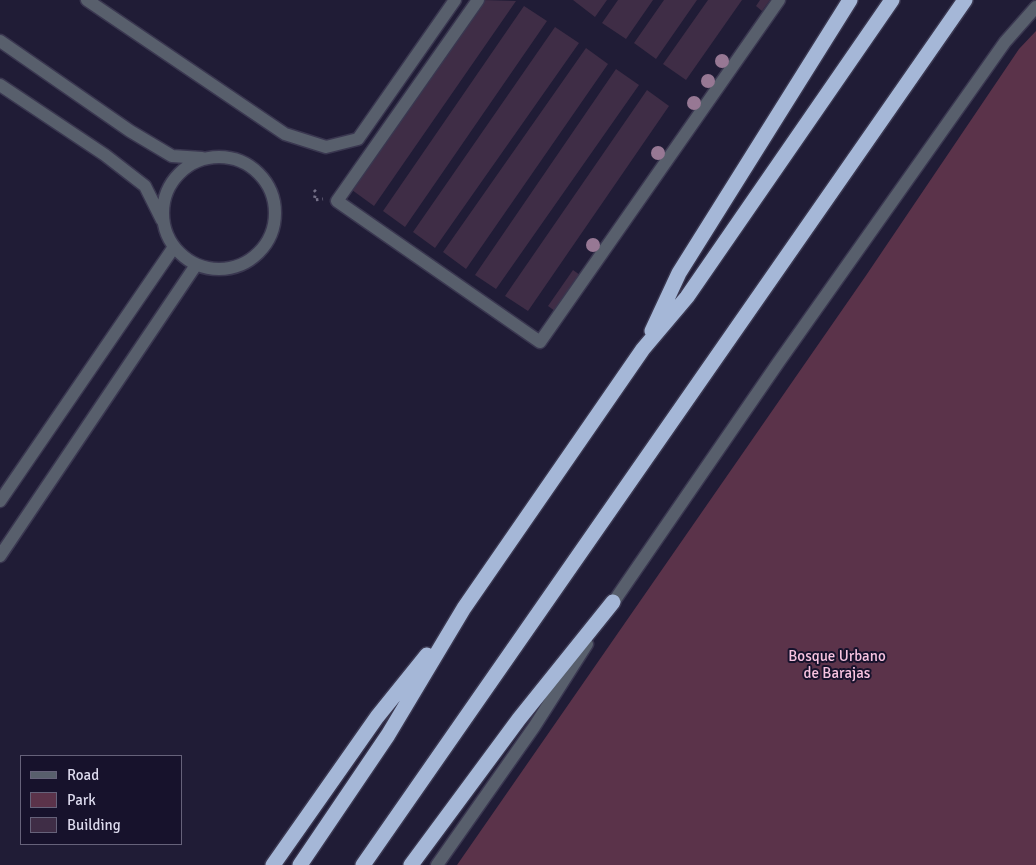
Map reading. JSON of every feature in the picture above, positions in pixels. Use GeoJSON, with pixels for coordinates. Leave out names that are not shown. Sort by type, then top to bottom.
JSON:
{"type":"FeatureCollection","features":[{"type":"Feature","properties":{"kind":"highway"},"geometry":{"type":"LineString","coordinates":[[643,349],[679,273],[850,0]]}},
{"type":"Feature","properties":{"kind":"highway"},"geometry":{"type":"LineString","coordinates":[[300,865],[388,735],[464,608],[643,349],[687,297],[892,0]]}},
{"type":"Feature","properties":{"kind":"highway"},"geometry":{"type":"LineString","coordinates":[[363,865],[965,0]]}},
{"type":"Feature","properties":{"kind":"highway"},"geometry":{"type":"LineString","coordinates":[[411,865],[519,719],[614,602]]}},
{"type":"Feature","properties":{"kind":"highway"},"geometry":{"type":"LineString","coordinates":[[273,865],[377,717],[464,608]]}},
{"type":"Feature","properties":{"kind":"street"},"geometry":{"type":"LineString","coordinates":[[87,0],[285,134],[326,147],[358,139],[455,0]]}},
{"type":"Feature","properties":{"kind":"street"},"geometry":{"type":"LineString","coordinates":[[478,0],[337,201],[540,342],[779,0]]}},
{"type":"Feature","properties":{"kind":"street"},"geometry":{"type":"LineString","coordinates":[[437,865],[534,727],[614,602],[778,363],[1005,42],[1036,7]]}},
{"type":"Feature","properties":{"kind":"street"},"geometry":{"type":"LineString","coordinates":[[0,41],[130,131],[172,156],[205,159],[223,157],[239,160],[254,169],[265,181],[273,196],[276,212],[269,239],[261,251],[247,262],[231,269],[213,270],[196,265],[181,255],[174,247],[145,186],[105,155],[0,85]]}},
{"type":"Feature","properties":{"kind":"street"},"geometry":{"type":"LineString","coordinates":[[164,224],[163,207],[167,191],[176,176],[189,165],[205,159]]}},
{"type":"Feature","properties":{"kind":"street"},"geometry":{"type":"LineString","coordinates":[[0,501],[174,247]]}},
{"type":"Feature","properties":{"kind":"street"},"geometry":{"type":"LineString","coordinates":[[0,556],[196,265]]}},
{"type":"Feature","properties":{"kind":"path"},"geometry":{"type":"LineString","coordinates":[[314,190],[316,192],[314,200],[324,199],[329,204]]}},
{"type":"Feature","properties":{"kind":"green space","name":"Bosque Urbano de Barajas"},"geometry":{"type":"Polygon","coordinates":[[[1036,31],[1036,865],[457,865],[865,277],[1019,49],[1036,31]]]}},
{"type":"Feature","properties":{"kind":"building"},"geometry":{"type":"Polygon","coordinates":[[[482,0],[516,1],[374,206],[352,190],[482,0]]]}},
{"type":"Feature","properties":{"kind":"building"},"geometry":{"type":"Polygon","coordinates":[[[573,0],[607,0],[595,17],[573,0]]]}},
{"type":"Feature","properties":{"kind":"building"},"geometry":{"type":"Polygon","coordinates":[[[618,0],[653,0],[626,39],[602,23],[618,0]]]}},
{"type":"Feature","properties":{"kind":"building"},"geometry":{"type":"Polygon","coordinates":[[[664,0],[697,0],[656,59],[634,43],[664,0]]]}},
{"type":"Feature","properties":{"kind":"building"},"geometry":{"type":"Polygon","coordinates":[[[708,0],[742,0],[686,80],[663,64],[708,0]]]}},
{"type":"Feature","properties":{"kind":"building"},"geometry":{"type":"Polygon","coordinates":[[[760,0],[770,0],[762,11],[756,6],[760,0]]]}},
{"type":"Feature","properties":{"kind":"building"},"geometry":{"type":"Polygon","coordinates":[[[524,6],[547,21],[405,227],[383,211],[524,6]]]}},
{"type":"Feature","properties":{"kind":"building"},"geometry":{"type":"Polygon","coordinates":[[[555,27],[579,43],[435,248],[413,232],[555,27]]]}},
{"type":"Feature","properties":{"kind":"building"},"geometry":{"type":"Polygon","coordinates":[[[586,48],[608,64],[466,269],[443,252],[586,48]]]}},
{"type":"Feature","properties":{"kind":"building"},"geometry":{"type":"Polygon","coordinates":[[[616,69],[639,85],[496,289],[475,275],[616,69]]]}},
{"type":"Feature","properties":{"kind":"building"},"geometry":{"type":"Polygon","coordinates":[[[647,90],[669,106],[528,311],[505,296],[647,90]]]}},
{"type":"Feature","properties":{"kind":"building"},"geometry":{"type":"Polygon","coordinates":[[[573,270],[580,275],[555,311],[548,306],[573,270]]]}}]}
